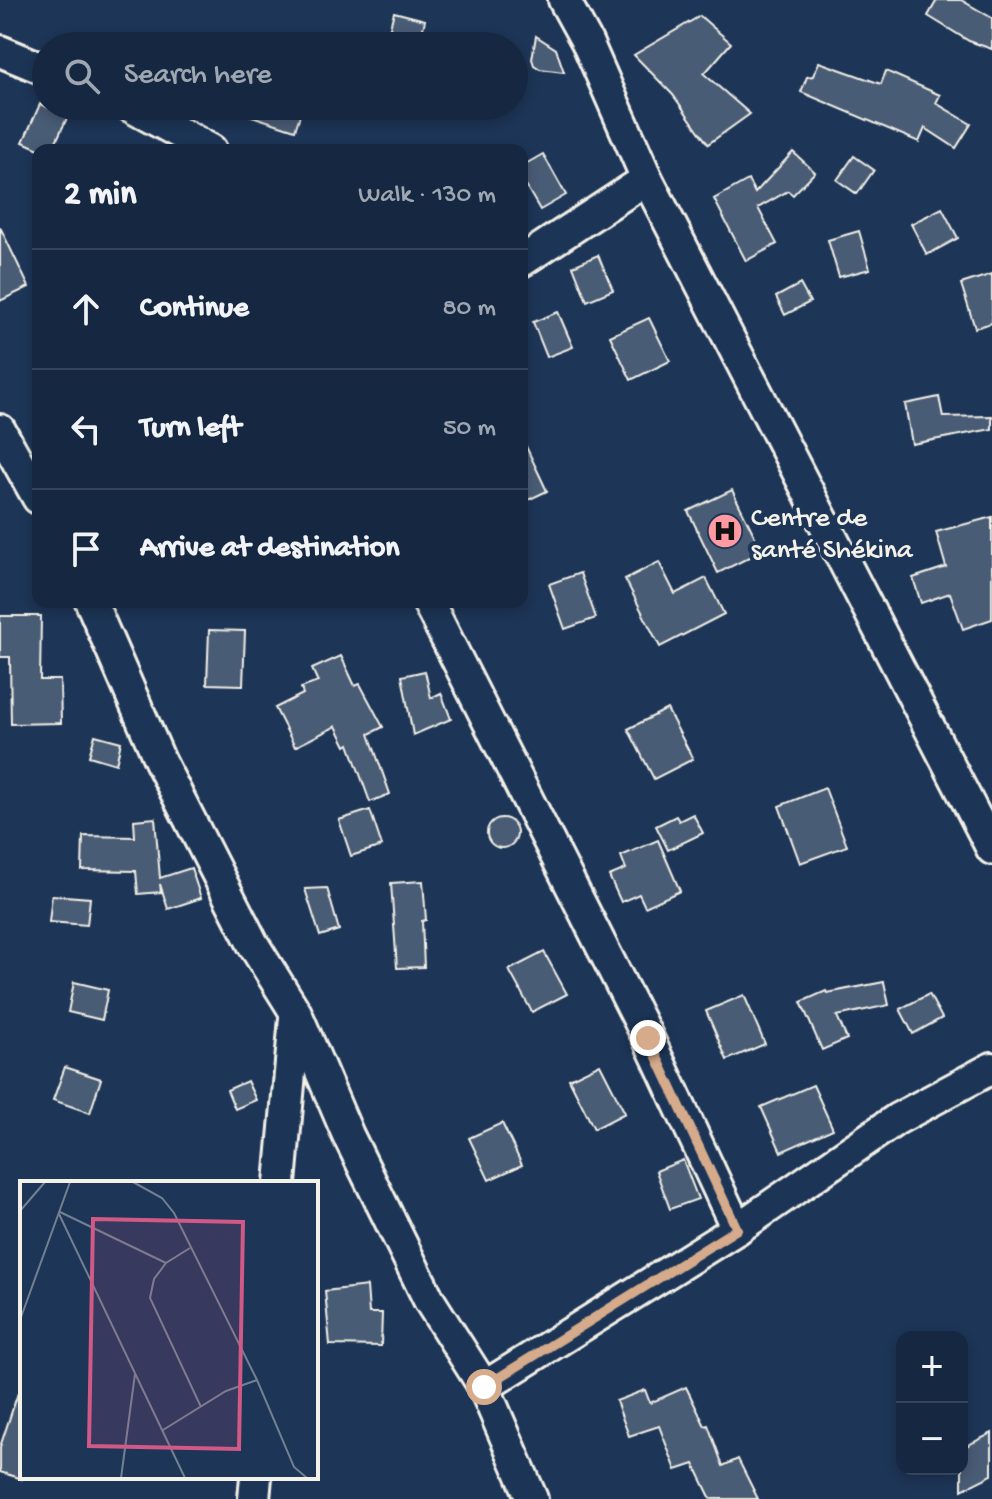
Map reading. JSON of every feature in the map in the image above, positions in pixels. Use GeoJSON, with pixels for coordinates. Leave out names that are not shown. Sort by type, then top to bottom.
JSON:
{"type":"FeatureCollection","features":[{"type":"Feature","properties":{"kind":"street"},"geometry":{"type":"LineString","coordinates":[[564,0],[587,42],[647,179],[992,849]]}},
{"type":"Feature","properties":{"kind":"street"},"geometry":{"type":"LineString","coordinates":[[0,51],[32,64]]}},
{"type":"Feature","properties":{"kind":"street"},"geometry":{"type":"LineString","coordinates":[[156,120],[200,144]]}},
{"type":"Feature","properties":{"kind":"street"},"geometry":{"type":"LineString","coordinates":[[528,257],[647,179]]}},
{"type":"Feature","properties":{"kind":"street"},"geometry":{"type":"LineString","coordinates":[[0,430],[32,487]]}},
{"type":"Feature","properties":{"kind":"street"},"geometry":{"type":"LineString","coordinates":[[94,608],[160,761],[253,944],[296,1013],[348,1135],[429,1300],[484,1387],[532,1499]]}},
{"type":"Feature","properties":{"kind":"street"},"geometry":{"type":"LineString","coordinates":[[431,608],[648,1038],[737,1229]]}},
{"type":"Feature","properties":{"kind":"street"},"geometry":{"type":"LineString","coordinates":[[280,1181],[296,1013]]}},
{"type":"Feature","properties":{"kind":"street"},"geometry":{"type":"LineString","coordinates":[[484,1387],[737,1229],[897,1119],[992,1068]]}},
{"type":"Feature","properties":{"kind":"street"},"geometry":{"type":"LineString","coordinates":[[254,1499],[256,1479]]}},
{"type":"Feature","properties":{"kind":"building"},"geometry":{"type":"Polygon","coordinates":[[[937,0],[961,0],[992,18],[992,49],[969,41],[928,16],[937,0]]]}},
{"type":"Feature","properties":{"kind":"building"},"geometry":{"type":"Polygon","coordinates":[[[394,12],[425,20],[422,32],[389,32],[394,12]]]}},
{"type":"Feature","properties":{"kind":"building"},"geometry":{"type":"Polygon","coordinates":[[[700,16],[731,43],[704,74],[750,114],[708,144],[673,95],[634,55],[700,16]]]}},
{"type":"Feature","properties":{"kind":"building"},"geometry":{"type":"Polygon","coordinates":[[[536,36],[556,49],[564,72],[540,69],[534,65],[532,59],[536,36]]]}},
{"type":"Feature","properties":{"kind":"building"},"geometry":{"type":"Polygon","coordinates":[[[819,62],[881,84],[886,71],[940,95],[936,103],[971,124],[956,148],[925,128],[919,142],[801,92],[807,77],[813,76],[819,62]]]}},
{"type":"Feature","properties":{"kind":"building"},"geometry":{"type":"Polygon","coordinates":[[[33,120],[66,120],[55,144],[32,146],[23,142],[33,120]]]}},
{"type":"Feature","properties":{"kind":"building"},"geometry":{"type":"Polygon","coordinates":[[[264,120],[298,120],[295,130],[264,120]]]}},
{"type":"Feature","properties":{"kind":"building"},"geometry":{"type":"Polygon","coordinates":[[[793,152],[815,172],[793,195],[788,191],[758,208],[777,244],[746,261],[714,199],[748,180],[755,193],[793,152]]]}},
{"type":"Feature","properties":{"kind":"building"},"geometry":{"type":"Polygon","coordinates":[[[543,154],[566,195],[540,210],[528,189],[528,163],[543,154]]]}},
{"type":"Feature","properties":{"kind":"building"},"geometry":{"type":"Polygon","coordinates":[[[854,156],[874,170],[857,194],[837,180],[854,156]]]}},
{"type":"Feature","properties":{"kind":"building"},"geometry":{"type":"Polygon","coordinates":[[[942,208],[958,238],[927,255],[911,224],[942,208]]]}},
{"type":"Feature","properties":{"kind":"building"},"geometry":{"type":"Polygon","coordinates":[[[0,227],[29,287],[0,301],[0,227]]]}},
{"type":"Feature","properties":{"kind":"building"},"geometry":{"type":"Polygon","coordinates":[[[859,231],[870,269],[839,277],[828,240],[859,231]]]}},
{"type":"Feature","properties":{"kind":"building"},"geometry":{"type":"Polygon","coordinates":[[[598,255],[613,290],[587,301],[573,266],[598,255]]]}},
{"type":"Feature","properties":{"kind":"building"},"geometry":{"type":"Polygon","coordinates":[[[992,274],[992,323],[975,328],[961,284],[992,274]]]}},
{"type":"Feature","properties":{"kind":"building"},"geometry":{"type":"Polygon","coordinates":[[[800,284],[810,302],[785,315],[776,297],[800,284]]]}},
{"type":"Feature","properties":{"kind":"building"},"geometry":{"type":"Polygon","coordinates":[[[558,312],[573,347],[547,357],[533,322],[558,312]]]}},
{"type":"Feature","properties":{"kind":"building"},"geometry":{"type":"Polygon","coordinates":[[[649,318],[670,361],[631,380],[610,336],[649,318]]]}},
{"type":"Feature","properties":{"kind":"building"},"geometry":{"type":"Polygon","coordinates":[[[939,397],[943,417],[992,416],[992,429],[912,444],[905,404],[939,397]]]}},
{"type":"Feature","properties":{"kind":"building"},"geometry":{"type":"Polygon","coordinates":[[[528,451],[547,491],[528,500],[528,451]]]}},
{"type":"Feature","properties":{"kind":"building","name":"Centre de santé Shékina"},"geometry":{"type":"Polygon","coordinates":[[[732,490],[762,551],[718,573],[688,511],[732,490]]]}},
{"type":"Feature","properties":{"kind":"building"},"geometry":{"type":"Polygon","coordinates":[[[992,517],[992,619],[963,629],[950,593],[921,603],[913,578],[946,567],[936,532],[992,517]]]}},
{"type":"Feature","properties":{"kind":"building"},"geometry":{"type":"Polygon","coordinates":[[[659,562],[675,594],[706,578],[724,614],[660,647],[625,579],[659,562]]]}},
{"type":"Feature","properties":{"kind":"building"},"geometry":{"type":"Polygon","coordinates":[[[580,573],[596,618],[565,629],[549,584],[580,573]]]}},
{"type":"Feature","properties":{"kind":"building"},"geometry":{"type":"Polygon","coordinates":[[[0,616],[41,616],[40,680],[60,680],[61,723],[11,724],[10,657],[0,657],[0,616]]]}},
{"type":"Feature","properties":{"kind":"building"},"geometry":{"type":"Polygon","coordinates":[[[209,630],[245,631],[243,685],[207,684],[209,630]]]}},
{"type":"Feature","properties":{"kind":"building"},"geometry":{"type":"Polygon","coordinates":[[[341,656],[355,686],[360,684],[383,727],[369,734],[390,794],[370,802],[349,744],[346,746],[336,726],[295,747],[275,708],[303,694],[301,688],[318,682],[312,669],[341,656]]]}},
{"type":"Feature","properties":{"kind":"building"},"geometry":{"type":"Polygon","coordinates":[[[425,671],[431,698],[441,693],[451,719],[413,735],[402,676],[425,671]]]}},
{"type":"Feature","properties":{"kind":"building"},"geometry":{"type":"Polygon","coordinates":[[[667,709],[693,759],[654,779],[628,729],[667,709]]]}},
{"type":"Feature","properties":{"kind":"building"},"geometry":{"type":"Polygon","coordinates":[[[95,735],[121,742],[116,764],[89,756],[95,735]]]}},
{"type":"Feature","properties":{"kind":"building"},"geometry":{"type":"Polygon","coordinates":[[[825,788],[847,846],[800,863],[779,806],[825,788]]]}},
{"type":"Feature","properties":{"kind":"building"},"geometry":{"type":"Polygon","coordinates":[[[370,810],[382,846],[351,856],[339,820],[370,810]]]}},
{"type":"Feature","properties":{"kind":"building"},"geometry":{"type":"Polygon","coordinates":[[[693,814],[703,833],[668,850],[656,826],[676,816],[679,821],[693,814]]]}},
{"type":"Feature","properties":{"kind":"building"},"geometry":{"type":"Polygon","coordinates":[[[155,818],[160,878],[191,868],[201,898],[168,909],[160,884],[161,892],[138,894],[136,871],[82,870],[83,836],[135,837],[134,820],[155,818]]]}},
{"type":"Feature","properties":{"kind":"building"},"geometry":{"type":"Polygon","coordinates":[[[502,818],[508,819],[516,827],[516,839],[508,847],[502,848],[496,847],[488,839],[487,833],[488,827],[496,819],[502,818]]]}},
{"type":"Feature","properties":{"kind":"building"},"geometry":{"type":"Polygon","coordinates":[[[658,840],[680,891],[645,907],[639,894],[621,902],[609,876],[626,869],[621,856],[658,840]]]}},
{"type":"Feature","properties":{"kind":"building"},"geometry":{"type":"Polygon","coordinates":[[[423,881],[426,920],[422,921],[424,967],[397,968],[391,883],[423,881]]]}},
{"type":"Feature","properties":{"kind":"building"},"geometry":{"type":"Polygon","coordinates":[[[327,888],[339,930],[320,936],[305,889],[327,888]]]}},
{"type":"Feature","properties":{"kind":"building"},"geometry":{"type":"Polygon","coordinates":[[[52,895],[90,898],[87,925],[49,922],[52,895]]]}},
{"type":"Feature","properties":{"kind":"building"},"geometry":{"type":"Polygon","coordinates":[[[544,952],[567,994],[532,1012],[509,970],[544,952]]]}},
{"type":"Feature","properties":{"kind":"building"},"geometry":{"type":"Polygon","coordinates":[[[74,982],[108,990],[102,1020],[68,1012],[74,982]]]}},
{"type":"Feature","properties":{"kind":"building"},"geometry":{"type":"Polygon","coordinates":[[[884,982],[889,1005],[837,1016],[847,1039],[822,1050],[801,1002],[826,991],[884,982]]]}},
{"type":"Feature","properties":{"kind":"building"},"geometry":{"type":"Polygon","coordinates":[[[929,994],[942,1018],[913,1034],[900,1009],[929,994]]]}},
{"type":"Feature","properties":{"kind":"building"},"geometry":{"type":"Polygon","coordinates":[[[744,995],[765,1044],[727,1060],[706,1011],[744,995]]]}},
{"type":"Feature","properties":{"kind":"building"},"geometry":{"type":"Polygon","coordinates":[[[600,1064],[625,1113],[594,1129],[569,1079],[600,1064]]]}},
{"type":"Feature","properties":{"kind":"building"},"geometry":{"type":"Polygon","coordinates":[[[65,1067],[101,1079],[90,1113],[53,1100],[65,1067]]]}},
{"type":"Feature","properties":{"kind":"building"},"geometry":{"type":"Polygon","coordinates":[[[247,1081],[256,1100],[235,1109],[227,1090],[247,1081]]]}},
{"type":"Feature","properties":{"kind":"building"},"geometry":{"type":"Polygon","coordinates":[[[813,1085],[833,1129],[781,1152],[761,1107],[813,1085]]]}},
{"type":"Feature","properties":{"kind":"building"},"geometry":{"type":"Polygon","coordinates":[[[502,1123],[522,1165],[489,1180],[469,1138],[502,1123]]]}},
{"type":"Feature","properties":{"kind":"building"},"geometry":{"type":"Polygon","coordinates":[[[683,1160],[698,1199],[670,1209],[656,1171],[683,1160]]]}},
{"type":"Feature","properties":{"kind":"building"},"geometry":{"type":"Polygon","coordinates":[[[367,1286],[369,1313],[382,1313],[381,1346],[330,1345],[325,1291],[367,1286]]]}},
{"type":"Feature","properties":{"kind":"building"},"geometry":{"type":"Polygon","coordinates":[[[686,1387],[705,1426],[708,1425],[723,1466],[738,1459],[758,1499],[711,1499],[694,1464],[676,1470],[659,1426],[629,1436],[616,1401],[645,1390],[650,1403],[686,1387]]]}},
{"type":"Feature","properties":{"kind":"building"},"geometry":{"type":"Polygon","coordinates":[[[20,1393],[20,1478],[0,1472],[0,1447],[20,1393]]]}},
{"type":"Feature","properties":{"kind":"building"},"geometry":{"type":"Polygon","coordinates":[[[992,1433],[992,1475],[962,1490],[962,1475],[968,1475],[968,1445],[992,1433]]]}},
{"type":"Feature","properties":{"kind":"place","name":"Centre de santé Shékina"},"geometry":{"type":"Point","coordinates":[725,531]}},
{"type":"Feature","properties":{"kind":"route"},"geometry":{"type":"LineString","coordinates":[[484,1387],[737,1229],[648,1038]]}}]}
